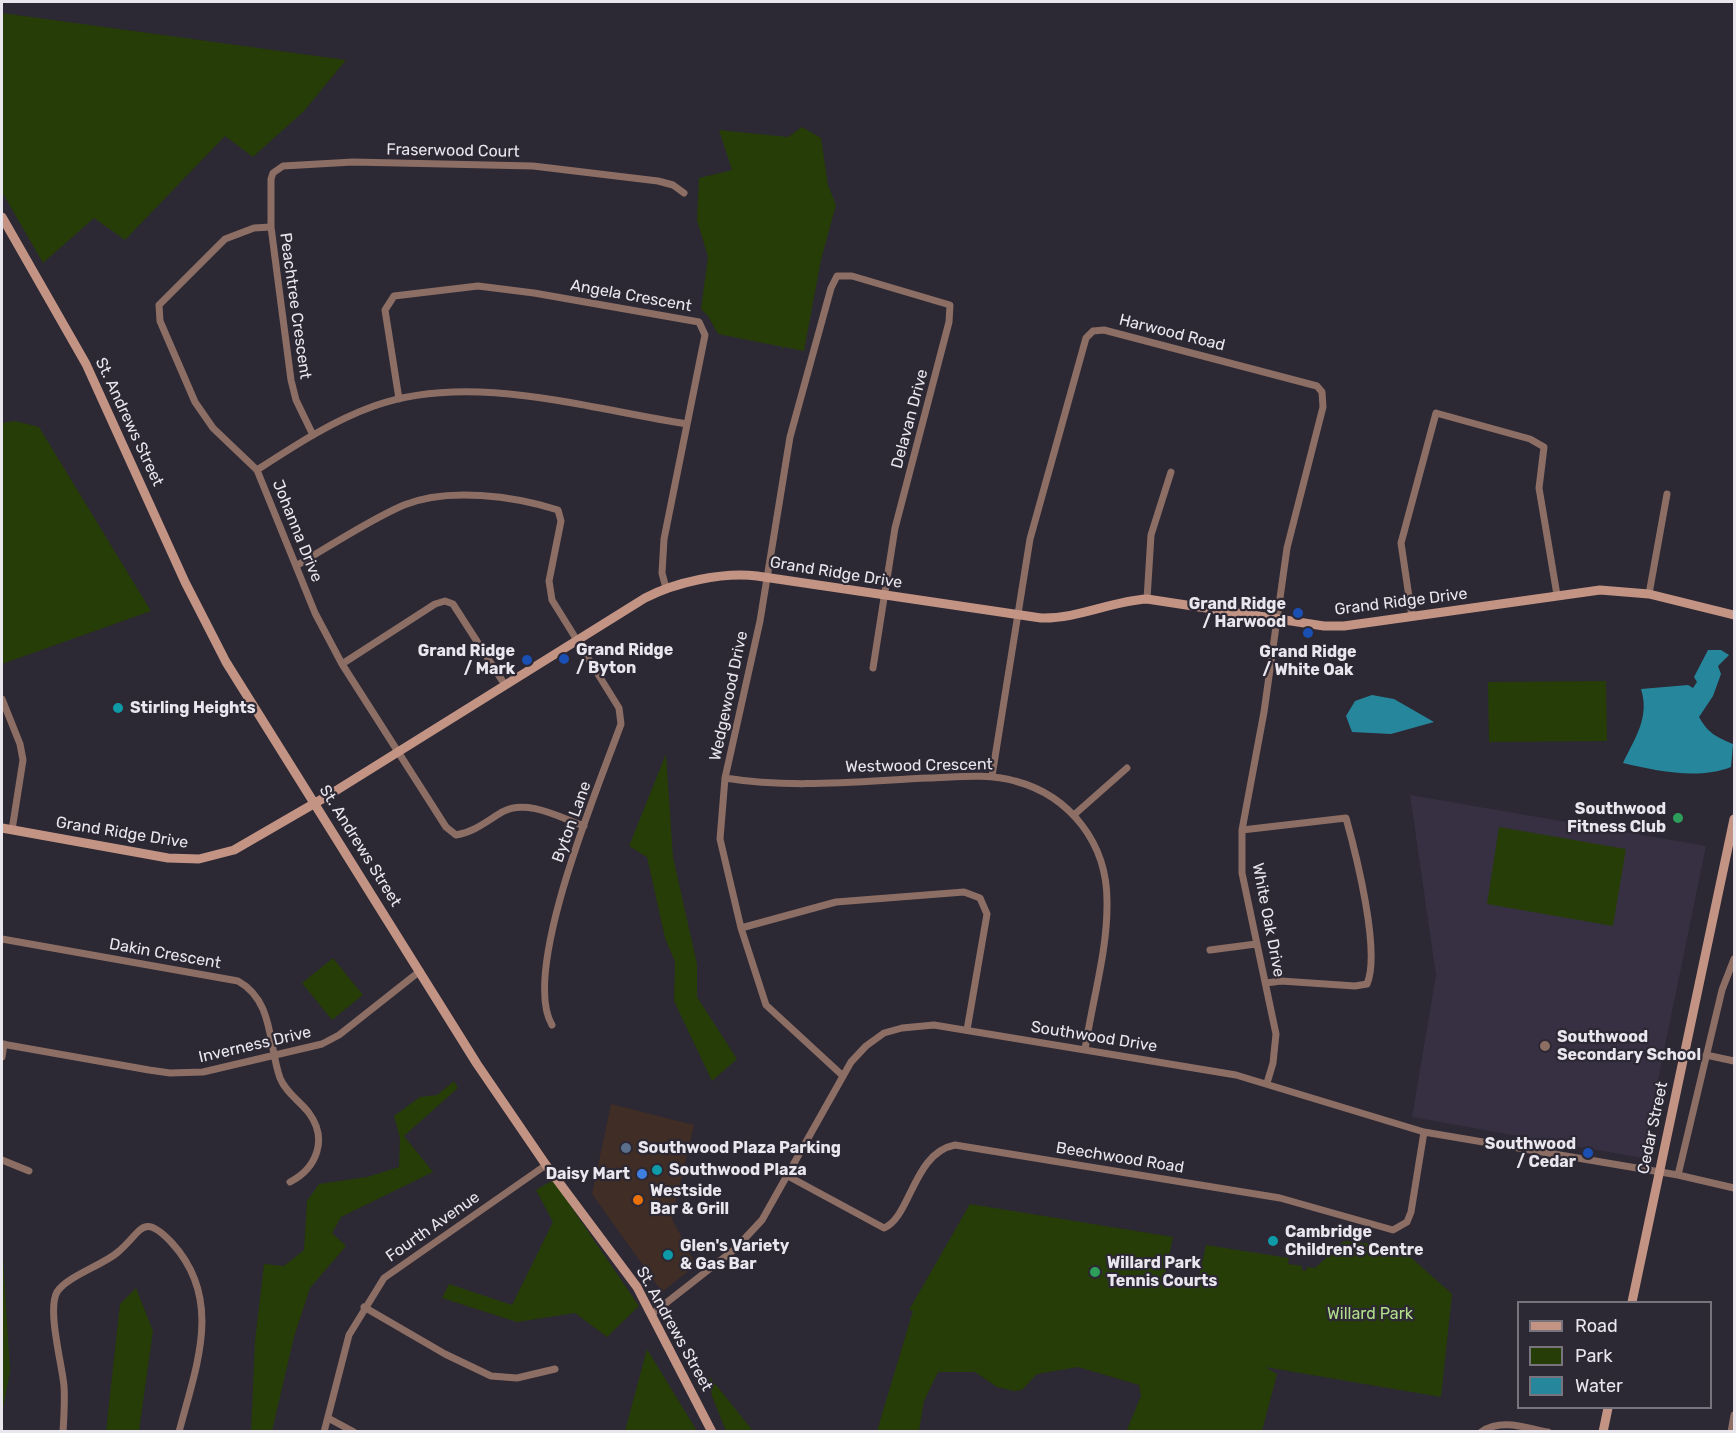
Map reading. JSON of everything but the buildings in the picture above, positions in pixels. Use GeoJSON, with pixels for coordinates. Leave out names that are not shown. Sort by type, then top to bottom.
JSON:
{"type":"FeatureCollection","features":[{"type":"Feature","properties":{"kind":"main road","name":"St. Andrews Street"},"geometry":{"type":"LineString","coordinates":[[2,217],[86,364],[186,582],[226,662],[477,1064],[546,1165],[613,1251],[652,1314],[712,1431]]}},
{"type":"Feature","properties":{"kind":"main road","name":"Grand Ridge Drive"},"geometry":{"type":"LineString","coordinates":[[2,828],[168,858],[199,859],[234,850],[315,803],[645,598],[666,588],[735,575],[767,577],[1016,616],[1062,618],[1126,601],[1148,599],[1335,626],[1600,590],[1648,594],[1734,615]]}},
{"type":"Feature","properties":{"kind":"main road","name":"Cedar Street"},"geometry":{"type":"LineString","coordinates":[[1632,1301],[1658,1173],[1731,854],[1734,819]]}},
{"type":"Feature","properties":{"kind":"main road"},"geometry":{"type":"LineString","coordinates":[[1603,1431],[1608,1409]]}},
{"type":"Feature","properties":{"kind":"street","name":"Fraserwood Court"},"geometry":{"type":"LineString","coordinates":[[271,227],[271,179],[273,173],[283,166],[353,162],[533,166],[658,181],[673,185],[684,193]]}},
{"type":"Feature","properties":{"kind":"street","name":"Peachtree Crescent"},"geometry":{"type":"LineString","coordinates":[[257,470],[213,428],[195,402],[158,311],[165,298],[225,239],[255,228],[271,227],[291,380],[296,400],[313,435]]}},
{"type":"Feature","properties":{"kind":"street","name":"Delavan Drive"},"geometry":{"type":"LineString","coordinates":[[831,288],[837,276],[852,276],[950,305],[949,322],[895,528],[873,668]]}},
{"type":"Feature","properties":{"kind":"street","name":"Angela Crescent"},"geometry":{"type":"LineString","coordinates":[[399,399],[385,310],[394,296],[478,286],[546,295],[699,322],[705,335],[664,539],[662,573],[666,588]]}},
{"type":"Feature","properties":{"kind":"street","name":"Wedgewood Drive"},"geometry":{"type":"LineString","coordinates":[[831,288],[790,437],[767,577],[725,778],[720,839],[741,928],[766,1005],[843,1076]]}},
{"type":"Feature","properties":{"kind":"street","name":"Harwood Road"},"geometry":{"type":"LineString","coordinates":[[992,776],[1030,539],[1086,338],[1093,331],[1104,330],[1309,382],[1322,392],[1323,407],[1287,548],[1277,618]]}},
{"type":"Feature","properties":{"kind":"street","name":"Johanna Drive"},"geometry":{"type":"LineString","coordinates":[[584,826],[541,810],[520,807],[506,810],[468,833],[456,835],[446,827],[342,664],[315,613],[257,470],[313,435],[374,406],[399,399],[479,392],[687,424]]}},
{"type":"Feature","properties":{"kind":"street"},"geometry":{"type":"LineString","coordinates":[[1412,617],[1401,543],[1436,413],[1530,439],[1544,447],[1539,488],[1557,595]]}},
{"type":"Feature","properties":{"kind":"street"},"geometry":{"type":"LineString","coordinates":[[1148,599],[1151,535],[1171,472]]}},
{"type":"Feature","properties":{"kind":"street"},"geometry":{"type":"LineString","coordinates":[[1648,594],[1667,494]]}},
{"type":"Feature","properties":{"kind":"street","name":"Byton Lane"},"geometry":{"type":"LineString","coordinates":[[296,566],[405,505],[441,496],[477,495],[558,510],[561,521],[549,581],[552,600],[621,715],[621,724],[559,898],[544,980],[543,1004],[552,1024]]}},
{"type":"Feature","properties":{"kind":"street"},"geometry":{"type":"LineString","coordinates":[[342,664],[435,604],[446,601],[453,604],[505,685]]}},
{"type":"Feature","properties":{"kind":"street","name":"White Oak Drive"},"geometry":{"type":"LineString","coordinates":[[1267,1083],[1273,1063],[1276,1034],[1242,873],[1242,830],[1264,711],[1277,618]]}},
{"type":"Feature","properties":{"kind":"street"},"geometry":{"type":"LineString","coordinates":[[2,699],[20,744],[23,760],[12,830]]}},
{"type":"Feature","properties":{"kind":"street"},"geometry":{"type":"LineString","coordinates":[[1075,814],[1127,768]]}},
{"type":"Feature","properties":{"kind":"street","name":"Westwood Crescent"},"geometry":{"type":"LineString","coordinates":[[725,778],[767,784],[992,776],[1035,788],[1075,814],[1098,850],[1105,875],[1107,902],[1085,1050]]}},
{"type":"Feature","properties":{"kind":"street"},"geometry":{"type":"LineString","coordinates":[[1242,830],[1346,818],[1369,924],[1371,974],[1366,984],[1355,986],[1281,981],[1266,983]]}},
{"type":"Feature","properties":{"kind":"street"},"geometry":{"type":"LineString","coordinates":[[741,928],[836,902],[964,892],[980,898],[987,914],[967,1030]]}},
{"type":"Feature","properties":{"kind":"street","name":"Dakin Crescent"},"geometry":{"type":"LineString","coordinates":[[2,939],[238,981],[248,987],[261,1003],[283,1084],[310,1115],[319,1138],[317,1155],[313,1163],[290,1182]]}},
{"type":"Feature","properties":{"kind":"street"},"geometry":{"type":"LineString","coordinates":[[1210,950],[1256,944]]}},
{"type":"Feature","properties":{"kind":"street"},"geometry":{"type":"LineString","coordinates":[[1678,1175],[1722,990],[1734,959]]}},
{"type":"Feature","properties":{"kind":"street","name":"Inverness Drive"},"geometry":{"type":"LineString","coordinates":[[3,1044],[170,1073],[203,1072],[276,1056],[331,1040],[420,971]]}},
{"type":"Feature","properties":{"kind":"street","name":"Southwood Drive"},"geometry":{"type":"LineString","coordinates":[[652,1314],[748,1236],[762,1220],[851,1062],[884,1033],[918,1025],[967,1030],[1236,1075],[1424,1132],[1678,1175],[1734,1188]]}},
{"type":"Feature","properties":{"kind":"street"},"geometry":{"type":"LineString","coordinates":[[2,1057],[3,1044]]}},
{"type":"Feature","properties":{"kind":"street"},"geometry":{"type":"LineString","coordinates":[[1706,1055],[1734,1061]]}},
{"type":"Feature","properties":{"kind":"street","name":"Beechwood Road"},"geometry":{"type":"LineString","coordinates":[[786,1175],[884,1228],[894,1220],[930,1159],[942,1148],[955,1145],[1280,1198],[1393,1230],[1407,1222],[1411,1212],[1424,1132]]}},
{"type":"Feature","properties":{"kind":"street"},"geometry":{"type":"LineString","coordinates":[[2,1160],[29,1171]]}},
{"type":"Feature","properties":{"kind":"street","name":"Fourth Avenue"},"geometry":{"type":"LineString","coordinates":[[324,1431],[349,1335],[364,1307],[384,1278],[546,1165]]}},
{"type":"Feature","properties":{"kind":"street"},"geometry":{"type":"LineString","coordinates":[[63,1431],[64,1387],[53,1306],[57,1292],[65,1284],[105,1262],[140,1228],[150,1225],[158,1228],[189,1264],[196,1281],[203,1316],[201,1344],[179,1431]]}},
{"type":"Feature","properties":{"kind":"street"},"geometry":{"type":"LineString","coordinates":[[364,1307],[445,1354],[491,1377],[517,1378],[555,1369]]}},
{"type":"Feature","properties":{"kind":"street"},"geometry":{"type":"LineString","coordinates":[[1731,1431],[1734,1415]]}},
{"type":"Feature","properties":{"kind":"street"},"geometry":{"type":"LineString","coordinates":[[328,1418],[354,1431]]}},
{"type":"Feature","properties":{"kind":"street"},"geometry":{"type":"LineString","coordinates":[[1481,1431],[1491,1425],[1503,1424],[1548,1431]]}},
{"type":"Feature","properties":{"kind":"shaded area","name":"Southwood Secondary School"},"geometry":{"type":"Polygon","coordinates":[[[1410,795],[1706,846],[1642,1158],[1412,1117],[1436,975],[1410,795]]]}},
{"type":"Feature","properties":{"kind":"shaded area"},"geometry":{"type":"Polygon","coordinates":[[[611,1104],[694,1125],[672,1219],[696,1265],[662,1292],[592,1194],[611,1104]]]}},
{"type":"Feature","properties":{"kind":"green space"},"geometry":{"type":"Polygon","coordinates":[[[2,13],[346,60],[304,111],[253,157],[225,136],[125,240],[94,218],[43,263],[2,192],[2,13]]]}},
{"type":"Feature","properties":{"kind":"green space"},"geometry":{"type":"Polygon","coordinates":[[[802,127],[821,138],[828,185],[836,205],[821,260],[804,351],[784,347],[783,351],[783,347],[718,334],[708,316],[701,309],[708,257],[697,220],[699,178],[732,170],[719,130],[788,137],[802,127]]]}},
{"type":"Feature","properties":{"kind":"green space"},"geometry":{"type":"Polygon","coordinates":[[[15,421],[39,427],[151,611],[2,664],[2,423],[15,421]]]}},
{"type":"Feature","properties":{"kind":"green space"},"geometry":{"type":"Polygon","coordinates":[[[1606,681],[1607,741],[1489,742],[1488,682],[1606,681]]]}},
{"type":"Feature","properties":{"kind":"green space"},"geometry":{"type":"Polygon","coordinates":[[[666,754],[673,857],[697,964],[697,997],[737,1059],[712,1081],[674,1001],[675,962],[665,938],[647,857],[629,846],[666,754]]]}},
{"type":"Feature","properties":{"kind":"green space"},"geometry":{"type":"Polygon","coordinates":[[[1499,827],[1626,849],[1613,926],[1487,904],[1499,827]]]}},
{"type":"Feature","properties":{"kind":"green space"},"geometry":{"type":"Polygon","coordinates":[[[333,958],[363,995],[332,1020],[302,983],[333,958]]]}},
{"type":"Feature","properties":{"kind":"green space"},"geometry":{"type":"Polygon","coordinates":[[[454,1081],[458,1088],[404,1136],[433,1172],[341,1217],[332,1233],[346,1246],[310,1288],[294,1337],[272,1431],[251,1431],[255,1341],[264,1264],[284,1266],[304,1250],[307,1201],[319,1184],[367,1177],[399,1167],[400,1138],[394,1116],[420,1097],[437,1095],[454,1081]]]}},
{"type":"Feature","properties":{"kind":"green space"},"geometry":{"type":"Polygon","coordinates":[[[553,1180],[639,1306],[607,1337],[575,1313],[517,1322],[442,1298],[449,1284],[512,1305],[553,1222],[536,1190],[553,1180]]]}},
{"type":"Feature","properties":{"kind":"green space","name":"Willard Park"},"geometry":{"type":"Polygon","coordinates":[[[970,1204],[1173,1237],[1165,1276],[1198,1281],[1206,1245],[1289,1258],[1288,1264],[1302,1266],[1302,1270],[1306,1271],[1307,1267],[1315,1268],[1344,1241],[1398,1246],[1452,1294],[1441,1397],[1265,1367],[1277,1374],[1262,1431],[1126,1432],[1141,1396],[1139,1385],[1078,1367],[1037,1374],[1022,1390],[1014,1391],[997,1387],[975,1372],[938,1372],[924,1401],[919,1431],[877,1431],[913,1311],[909,1310],[970,1204]]]}},
{"type":"Feature","properties":{"kind":"green space"},"geometry":{"type":"Polygon","coordinates":[[[2,1240],[10,1371],[2,1414],[2,1240]]]}},
{"type":"Feature","properties":{"kind":"green space"},"geometry":{"type":"Polygon","coordinates":[[[136,1288],[153,1331],[139,1431],[106,1431],[120,1304],[136,1288]]]}},
{"type":"Feature","properties":{"kind":"green space"},"geometry":{"type":"Polygon","coordinates":[[[647,1349],[697,1431],[625,1431],[647,1349]]]}},
{"type":"Feature","properties":{"kind":"green space"},"geometry":{"type":"Polygon","coordinates":[[[709,1376],[753,1431],[726,1431],[712,1396],[709,1376]]]}},
{"type":"Feature","properties":{"kind":"water"},"geometry":{"type":"Polygon","coordinates":[[[1708,650],[1721,650],[1729,655],[1718,666],[1721,674],[1713,696],[1699,717],[1713,734],[1733,744],[1731,767],[1691,774],[1623,763],[1640,727],[1644,709],[1641,689],[1688,685],[1693,688],[1697,682],[1694,677],[1708,650]]]}},
{"type":"Feature","properties":{"kind":"water"},"geometry":{"type":"Polygon","coordinates":[[[1372,695],[1394,699],[1434,722],[1391,734],[1352,732],[1346,716],[1355,701],[1372,695]]]}},
{"type":"Feature","properties":{"kind":"place","name":"Grand Ridge / Harwood"},"geometry":{"type":"Point","coordinates":[1298,613]}},
{"type":"Feature","properties":{"kind":"place","name":"Grand Ridge / White Oak"},"geometry":{"type":"Point","coordinates":[1308,633]}},
{"type":"Feature","properties":{"kind":"place","name":"Grand Ridge / Byton"},"geometry":{"type":"Point","coordinates":[564,659]}},
{"type":"Feature","properties":{"kind":"place","name":"Grand Ridge / Mark"},"geometry":{"type":"Point","coordinates":[527,660]}},
{"type":"Feature","properties":{"kind":"place","name":"Stirling Heights"},"geometry":{"type":"Point","coordinates":[118,708]}},
{"type":"Feature","properties":{"kind":"place","name":"Southwood Fitness Club"},"geometry":{"type":"Point","coordinates":[1678,818]}},
{"type":"Feature","properties":{"kind":"place","name":"Southwood Secondary School"},"geometry":{"type":"Point","coordinates":[1545,1046]}},
{"type":"Feature","properties":{"kind":"place","name":"Southwood Plaza Parking"},"geometry":{"type":"Point","coordinates":[626,1148]}},
{"type":"Feature","properties":{"kind":"place","name":"Southwood / Cedar"},"geometry":{"type":"Point","coordinates":[1588,1153]}},
{"type":"Feature","properties":{"kind":"place","name":"Southwood Plaza"},"geometry":{"type":"Point","coordinates":[657,1170]}},
{"type":"Feature","properties":{"kind":"place","name":"Daisy Mart"},"geometry":{"type":"Point","coordinates":[642,1174]}},
{"type":"Feature","properties":{"kind":"place","name":"Westside Bar & Grill"},"geometry":{"type":"Point","coordinates":[638,1200]}},
{"type":"Feature","properties":{"kind":"place","name":"Cambridge Children's Centre"},"geometry":{"type":"Point","coordinates":[1273,1241]}},
{"type":"Feature","properties":{"kind":"place","name":"Glen's Variety & Gas Bar"},"geometry":{"type":"Point","coordinates":[668,1255]}},
{"type":"Feature","properties":{"kind":"place","name":"Willard Park Tennis Courts"},"geometry":{"type":"Point","coordinates":[1095,1272]}}]}
